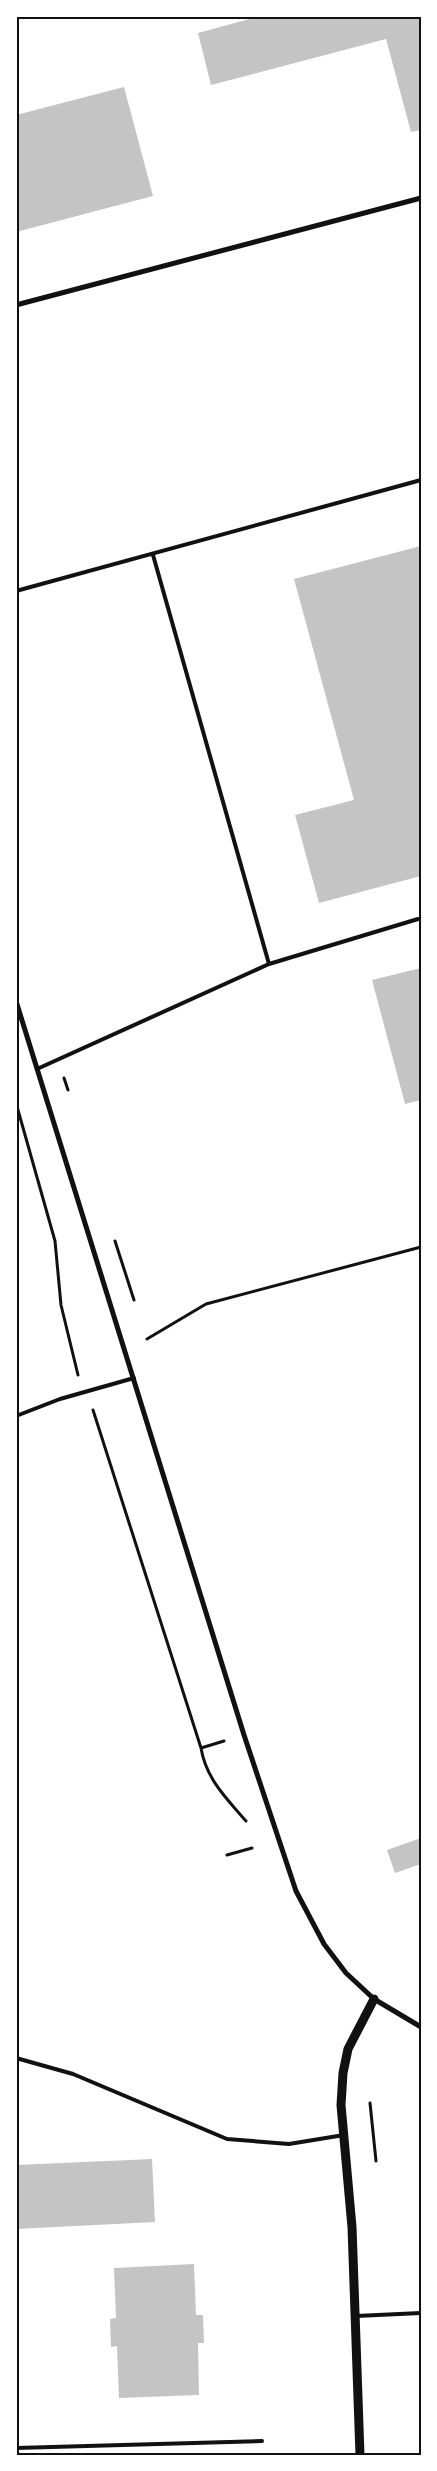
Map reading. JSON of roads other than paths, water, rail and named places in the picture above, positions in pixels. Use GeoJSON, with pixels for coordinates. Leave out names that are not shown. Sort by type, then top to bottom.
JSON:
{"type":"FeatureCollection","features":[{"type":"Feature","properties":{"kind":"street"},"geometry":{"type":"LineString","coordinates":[[16,305],[421,198]]}},
{"type":"Feature","properties":{"kind":"street"},"geometry":{"type":"LineString","coordinates":[[16,1001],[242,1725],[296,1891],[324,1944],[346,1972],[374,1999],[421,2027]]}},
{"type":"Feature","properties":{"kind":"street"},"geometry":{"type":"LineString","coordinates":[[360,2455],[352,2227],[341,2105],[345,2060],[353,2037],[374,1999]]}},
{"type":"Feature","properties":{"kind":"lane"},"geometry":{"type":"LineString","coordinates":[[16,591],[421,480]]}},
{"type":"Feature","properties":{"kind":"lane"},"geometry":{"type":"LineString","coordinates":[[153,555],[269,964]]}},
{"type":"Feature","properties":{"kind":"lane"},"geometry":{"type":"LineString","coordinates":[[37,1069],[269,964],[418,919]]}},
{"type":"Feature","properties":{"kind":"lane"},"geometry":{"type":"LineString","coordinates":[[16,1416],[60,1399],[134,1378]]}},
{"type":"Feature","properties":{"kind":"lane"},"geometry":{"type":"LineString","coordinates":[[16,2058],[73,2074],[227,2139],[289,2144],[344,2135]]}},
{"type":"Feature","properties":{"kind":"lane"},"geometry":{"type":"LineString","coordinates":[[356,2316],[421,2313]]}},
{"type":"Feature","properties":{"kind":"lane"},"geometry":{"type":"LineString","coordinates":[[16,2448],[262,2441]]}}]}
